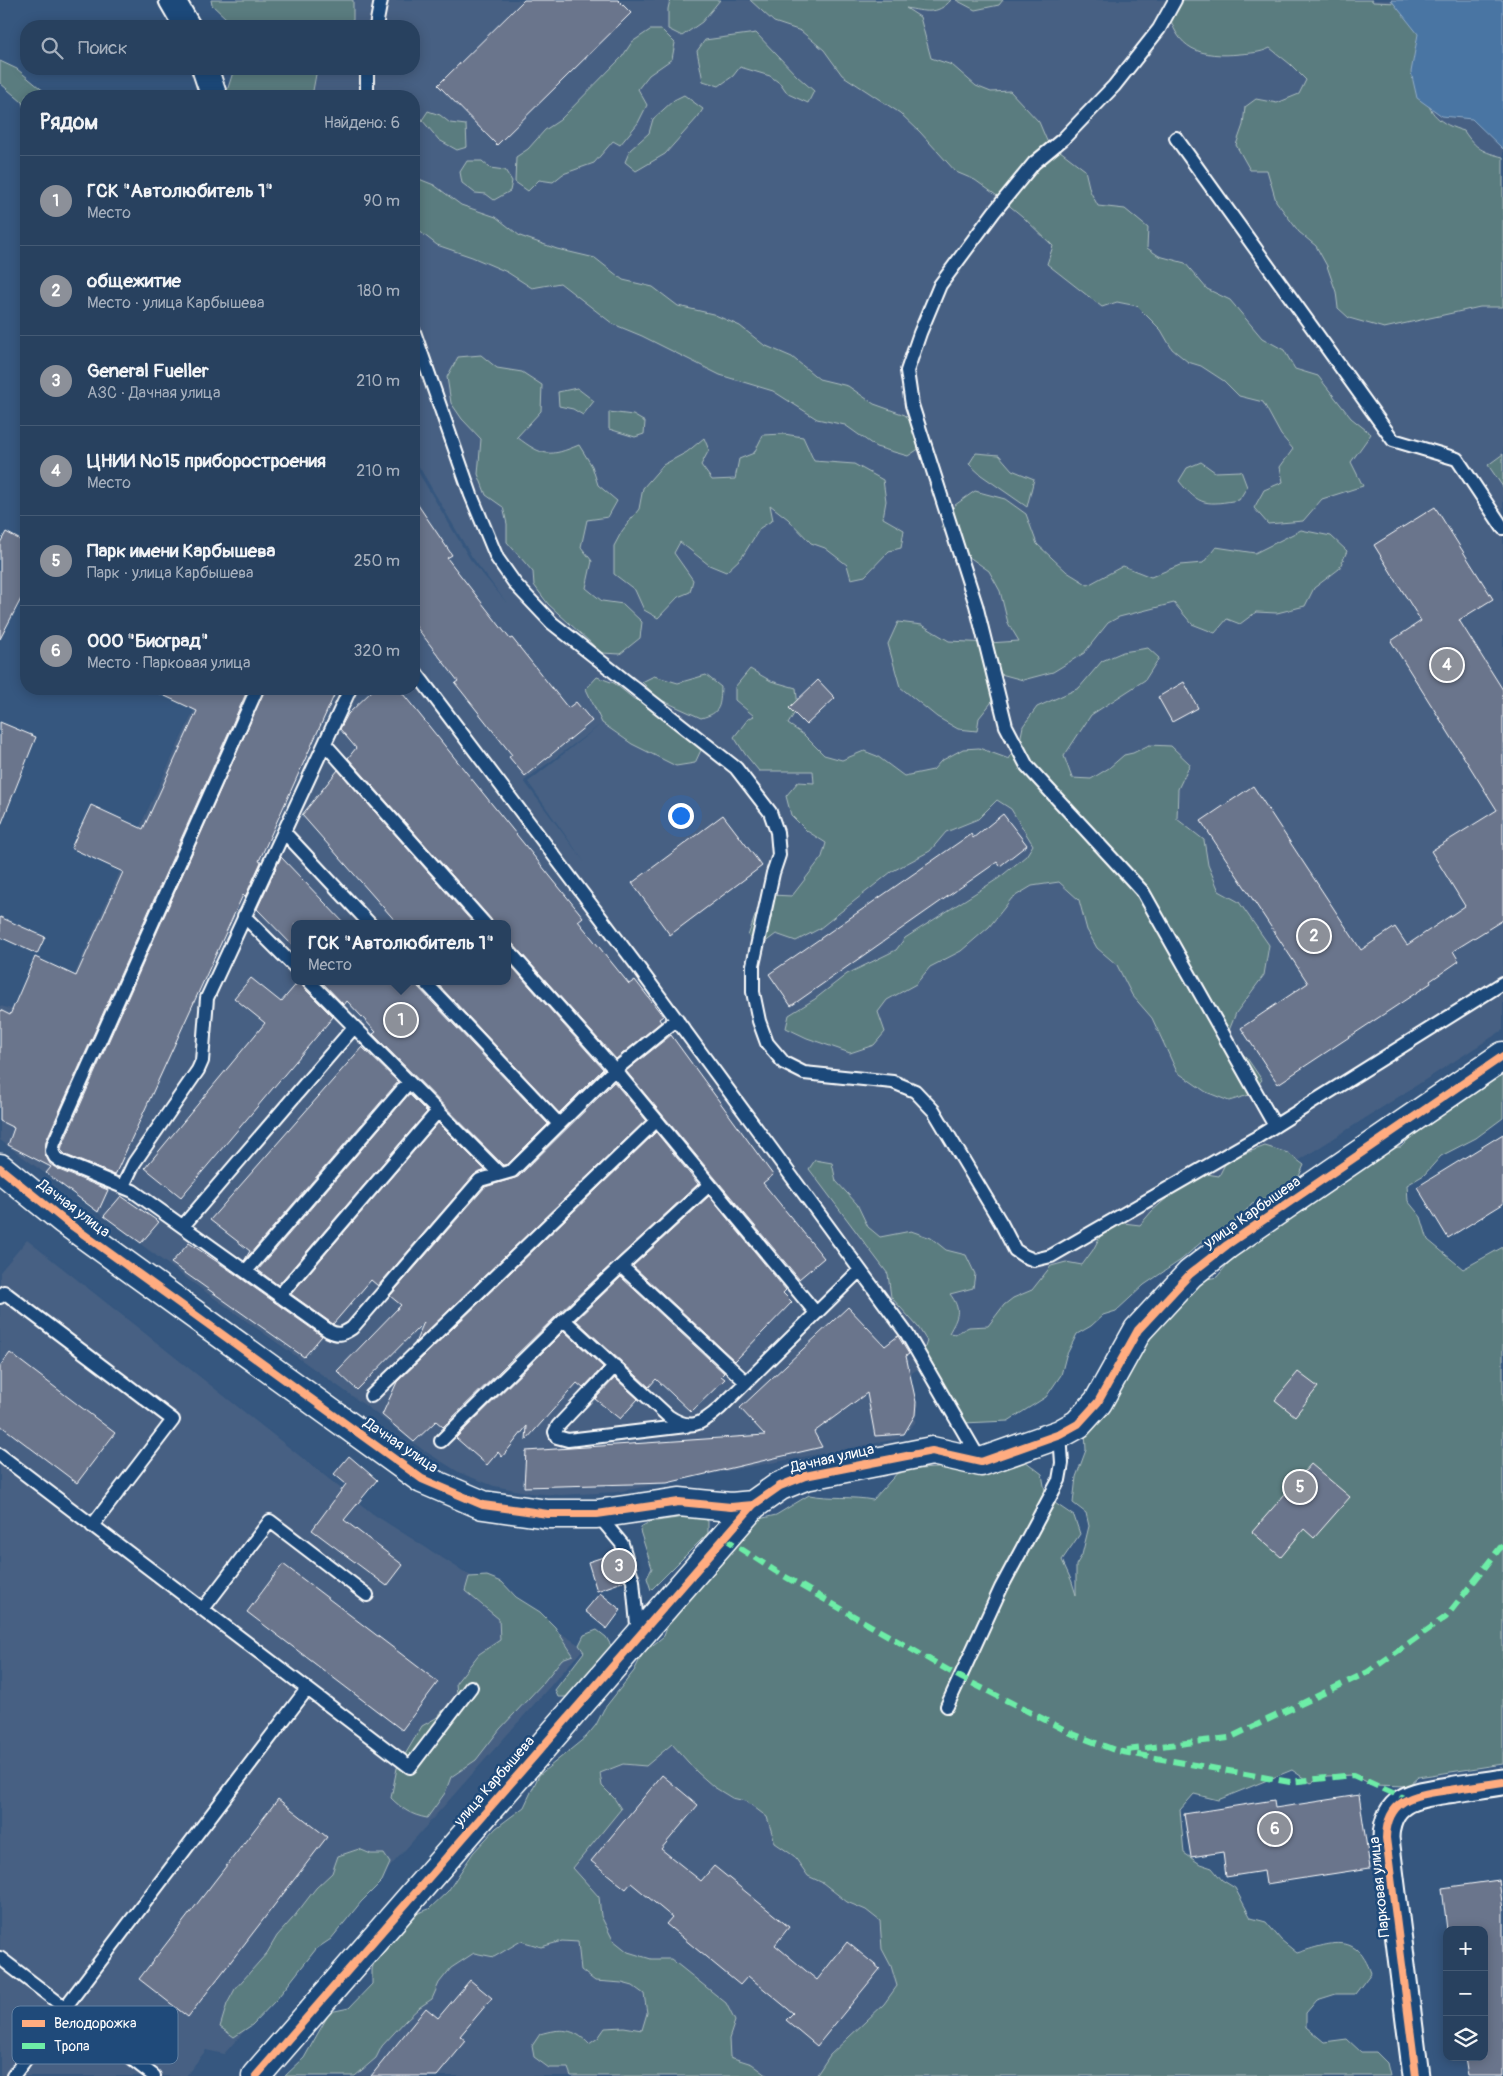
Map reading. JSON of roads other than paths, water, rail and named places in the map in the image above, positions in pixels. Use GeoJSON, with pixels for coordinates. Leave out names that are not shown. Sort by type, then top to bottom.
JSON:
{"type":"FeatureCollection","features":[{"type":"Feature","properties":{"kind":"street"},"geometry":{"type":"LineString","coordinates":[[172,0],[184,20]]}},
{"type":"Feature","properties":{"kind":"street"},"geometry":{"type":"LineString","coordinates":[[206,75],[212,90]]}},
{"type":"Feature","properties":{"kind":"street","name":"улица Карбышева"},"geometry":{"type":"LineString","coordinates":[[1060,1434],[1078,1424],[1098,1402],[1138,1330],[1190,1274],[1227,1246],[1503,1056]]}},
{"type":"Feature","properties":{"kind":"street","name":"Дачная улица"},"geometry":{"type":"LineString","coordinates":[[0,1168],[64,1220],[422,1479],[484,1505],[548,1514],[597,1514],[679,1502],[731,1507],[753,1505],[780,1486],[805,1476],[932,1451],[981,1462]]}},
{"type":"Feature","properties":{"kind":"street"},"geometry":{"type":"LineString","coordinates":[[981,1462],[1060,1434]]}},
{"type":"Feature","properties":{"kind":"street","name":"улица Карбышева"},"geometry":{"type":"LineString","coordinates":[[256,2076],[753,1505]]}},
{"type":"Feature","properties":{"kind":"street","name":"Парковая улица"},"geometry":{"type":"LineString","coordinates":[[1416,2076],[1386,1838],[1386,1825],[1391,1814],[1406,1799],[1421,1794],[1503,1782]]}},
{"type":"Feature","properties":{"kind":"lane"},"geometry":{"type":"LineString","coordinates":[[377,20],[381,0]]}},
{"type":"Feature","properties":{"kind":"lane"},"geometry":{"type":"LineString","coordinates":[[1175,0],[1159,29],[1114,86],[1064,139],[1034,163],[940,285],[907,371],[912,405],[976,605],[1006,726],[1027,766],[1143,892],[1276,1126]]}},
{"type":"Feature","properties":{"kind":"lane"},"geometry":{"type":"LineString","coordinates":[[367,75],[367,90]]}},
{"type":"Feature","properties":{"kind":"lane"},"geometry":{"type":"LineString","coordinates":[[1176,138],[1393,440],[1457,459],[1503,528]]}},
{"type":"Feature","properties":{"kind":"lane"},"geometry":{"type":"LineString","coordinates":[[420,349],[471,495],[497,558],[516,586],[552,623],[736,768],[770,812],[777,832],[779,855],[773,873],[753,965],[753,992],[759,1021],[767,1043],[784,1063],[804,1073],[893,1082],[915,1091],[934,1111],[1015,1250],[1024,1256],[1034,1260],[1051,1256],[1276,1126],[1503,983]]}},
{"type":"Feature","properties":{"kind":"lane"},"geometry":{"type":"LineString","coordinates":[[420,678],[677,1019],[907,1334],[981,1462]]}},
{"type":"Feature","properties":{"kind":"lane"},"geometry":{"type":"LineString","coordinates":[[254,695],[54,1143],[52,1152],[55,1157],[62,1162],[133,1191],[329,1332],[344,1334],[352,1328],[480,1180],[512,1171],[615,1070],[677,1019]]}},
{"type":"Feature","properties":{"kind":"lane"},"geometry":{"type":"LineString","coordinates":[[123,1186],[134,1164],[198,1070],[202,1061],[207,998],[347,695]]}},
{"type":"Feature","properties":{"kind":"lane"},"geometry":{"type":"LineString","coordinates":[[326,744],[481,920]]}},
{"type":"Feature","properties":{"kind":"lane"},"geometry":{"type":"LineString","coordinates":[[284,832],[366,920]]}},
{"type":"Feature","properties":{"kind":"lane"},"geometry":{"type":"LineString","coordinates":[[244,916],[291,963]]}},
{"type":"Feature","properties":{"kind":"lane"},"geometry":{"type":"LineString","coordinates":[[511,953],[615,1070],[816,1314]]}},
{"type":"Feature","properties":{"kind":"lane"},"geometry":{"type":"LineString","coordinates":[[313,985],[500,1174]]}},
{"type":"Feature","properties":{"kind":"lane"},"geometry":{"type":"LineString","coordinates":[[428,985],[559,1124]]}},
{"type":"Feature","properties":{"kind":"lane"},"geometry":{"type":"LineString","coordinates":[[183,1226],[354,1027]]}},
{"type":"Feature","properties":{"kind":"lane"},"geometry":{"type":"LineString","coordinates":[[246,1271],[409,1082]]}},
{"type":"Feature","properties":{"kind":"lane"},"geometry":{"type":"LineString","coordinates":[[279,1296],[438,1111]]}},
{"type":"Feature","properties":{"kind":"lane"},"geometry":{"type":"LineString","coordinates":[[371,1396],[656,1121]]}},
{"type":"Feature","properties":{"kind":"lane"},"geometry":{"type":"LineString","coordinates":[[440,1441],[564,1320],[708,1185]]}},
{"type":"Feature","properties":{"kind":"lane"},"geometry":{"type":"LineString","coordinates":[[621,1266],[746,1382]]}},
{"type":"Feature","properties":{"kind":"lane"},"geometry":{"type":"LineString","coordinates":[[615,1366],[558,1426],[555,1432],[557,1437],[568,1440],[695,1425],[707,1419],[860,1270]]}},
{"type":"Feature","properties":{"kind":"lane"},"geometry":{"type":"LineString","coordinates":[[0,1297],[4,1292],[172,1420],[92,1526]]}},
{"type":"Feature","properties":{"kind":"lane"},"geometry":{"type":"LineString","coordinates":[[564,1320],[668,1416],[681,1425],[695,1425]]}},
{"type":"Feature","properties":{"kind":"lane"},"geometry":{"type":"LineString","coordinates":[[947,1706],[1001,1588],[1059,1480],[1062,1462],[1060,1434]]}},
{"type":"Feature","properties":{"kind":"lane"},"geometry":{"type":"LineString","coordinates":[[0,1455],[410,1767],[471,1687]]}},
{"type":"Feature","properties":{"kind":"lane"},"geometry":{"type":"LineString","coordinates":[[597,1514],[622,1544],[633,1581],[638,1637]]}},
{"type":"Feature","properties":{"kind":"lane"},"geometry":{"type":"LineString","coordinates":[[203,1609],[270,1521],[367,1595]]}},
{"type":"Feature","properties":{"kind":"lane"},"geometry":{"type":"LineString","coordinates":[[67,2006],[307,1689]]}},
{"type":"Feature","properties":{"kind":"lane"},"geometry":{"type":"LineString","coordinates":[[0,1958],[62,2006]]}},
{"type":"Feature","properties":{"kind":"lane"},"geometry":{"type":"LineString","coordinates":[[13,2076],[22,2064]]}},
{"type":"Feature","properties":{"kind":"lane"},"geometry":{"type":"LineString","coordinates":[[138,2064],[154,2076]]}},
{"type":"Feature","properties":{"kind":"place","name":"ЦНИИ №15 приборостроения"},"geometry":{"type":"Point","coordinates":[1447,665]}},
{"type":"Feature","properties":{"kind":"place","name":"общежитие"},"geometry":{"type":"Point","coordinates":[1314,936]}},
{"type":"Feature","properties":{"kind":"place","name":"ГСК \"Автолюбитель 1\""},"geometry":{"type":"Point","coordinates":[401,1020]}},
{"type":"Feature","properties":{"kind":"place","name":"Парк имени Карбышева"},"geometry":{"type":"Point","coordinates":[1300,1487]}},
{"type":"Feature","properties":{"kind":"place","name":"General Fueller"},"geometry":{"type":"Point","coordinates":[619,1566]}},
{"type":"Feature","properties":{"kind":"place","name":"ООО \"Биоград\""},"geometry":{"type":"Point","coordinates":[1275,1829]}}]}
